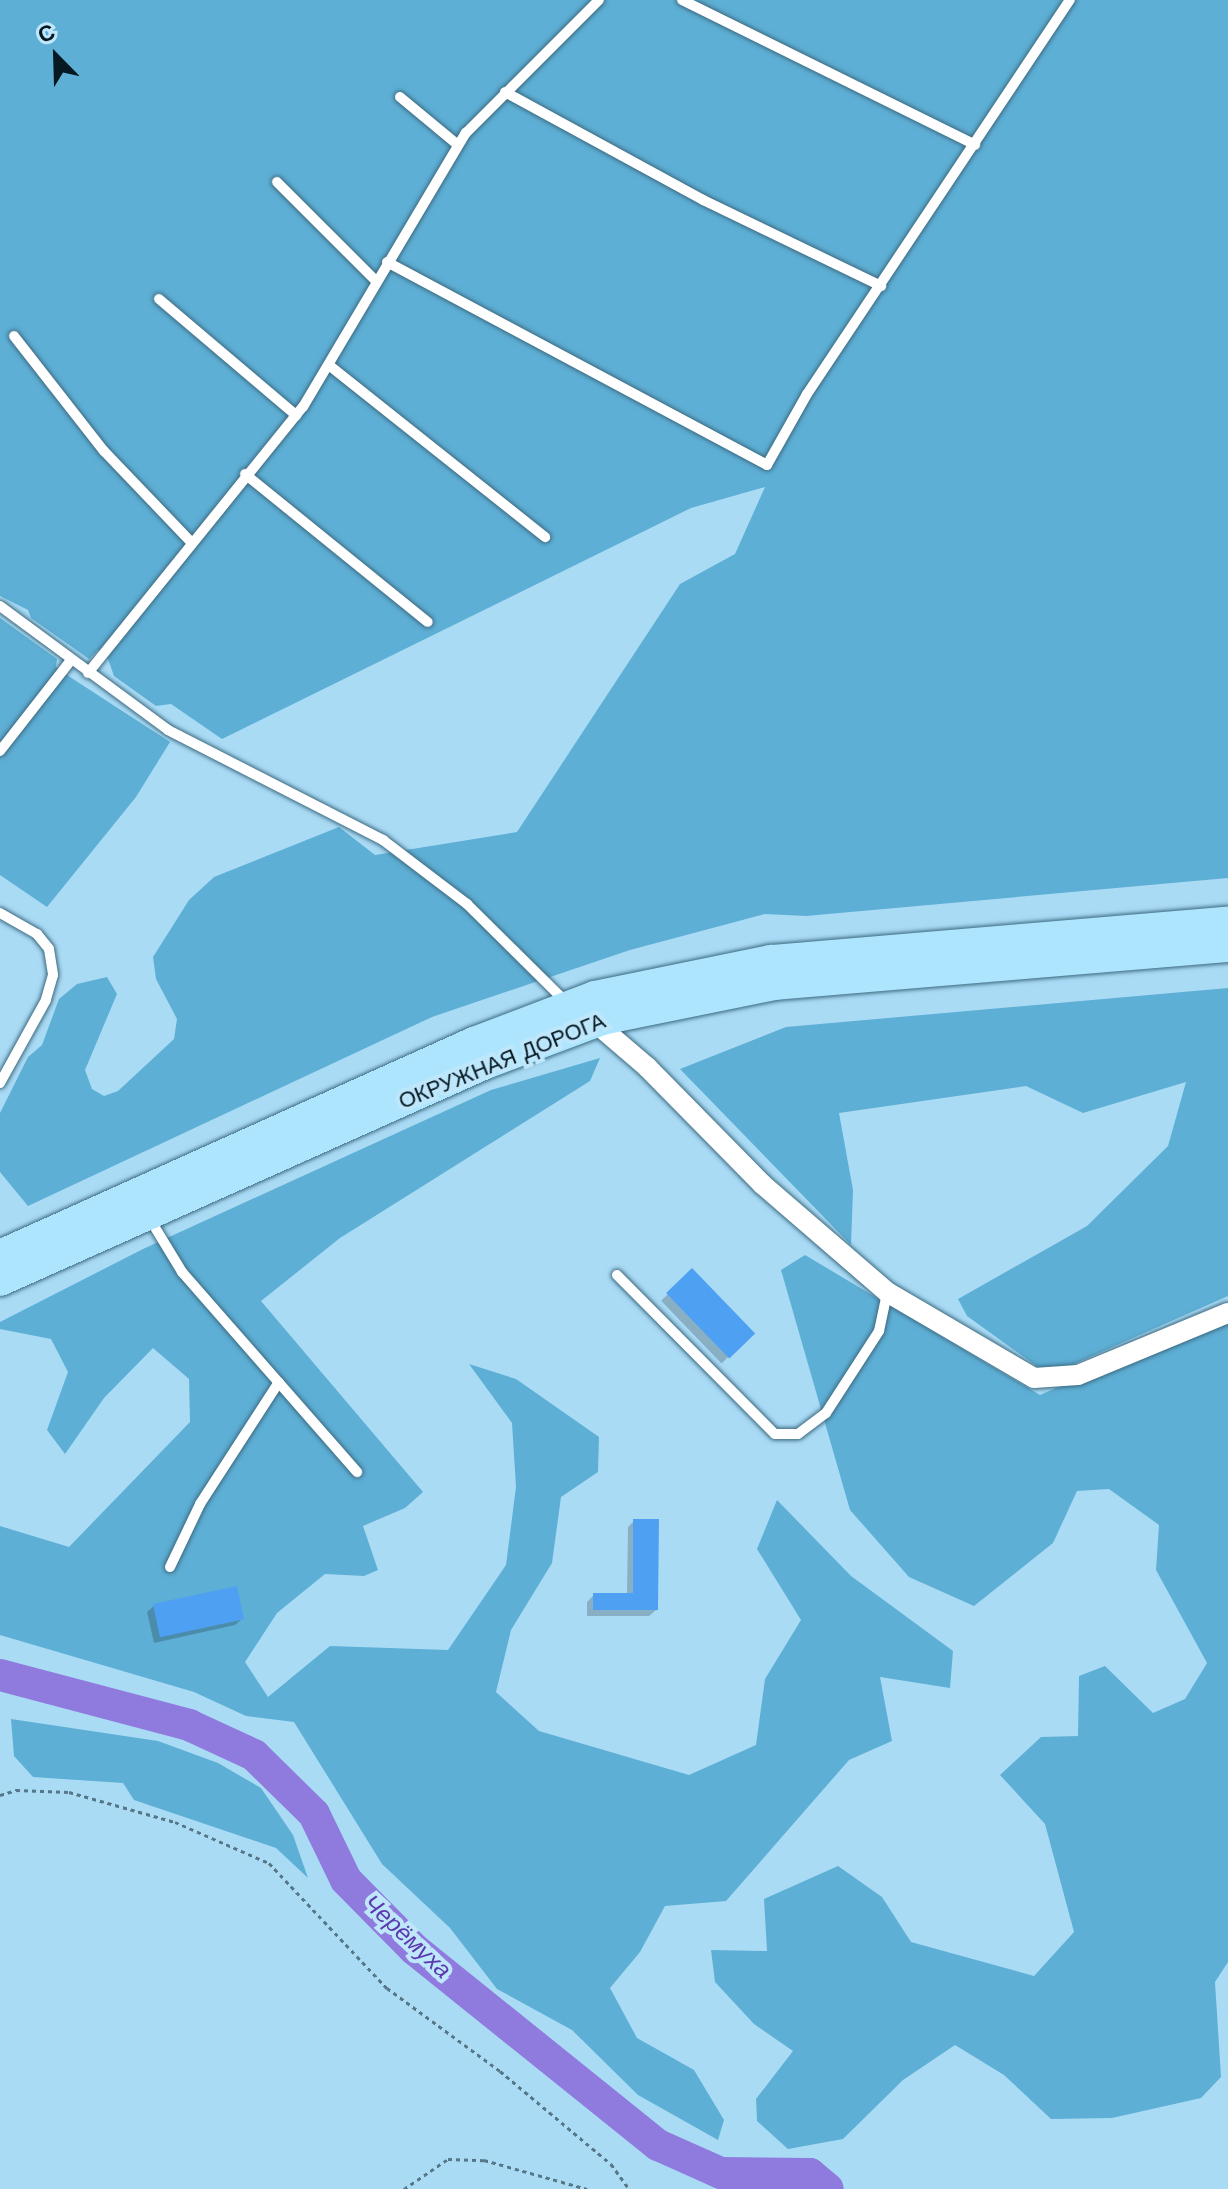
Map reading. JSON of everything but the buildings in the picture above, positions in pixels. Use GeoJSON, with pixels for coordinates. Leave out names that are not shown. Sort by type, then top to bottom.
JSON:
{"type":"FeatureCollection","features":[{"type":"Feature","properties":{"kind":"main road","name":"ОКРУЖНАЯ ДОРОГА"},"geometry":{"type":"LineString","coordinates":[[0,1280],[483,1064],[640,985],[771,961],[1228,923]]}},
{"type":"Feature","properties":{"kind":"main road","name":"ОКРУЖНАЯ ДОРОГА"},"geometry":{"type":"LineString","coordinates":[[0,1256],[474,1043],[583,1013],[774,984],[1228,946]]}},
{"type":"Feature","properties":{"kind":"street"},"geometry":{"type":"LineString","coordinates":[[583,1013],[762,1184],[887,1292],[1034,1378],[1078,1375],[1228,1313]]}},
{"type":"Feature","properties":{"kind":"lane"},"geometry":{"type":"LineString","coordinates":[[88,673],[190,541],[296,415],[330,366],[387,262],[458,145],[505,92],[599,0]]}},
{"type":"Feature","properties":{"kind":"lane"},"geometry":{"type":"LineString","coordinates":[[682,0],[975,145]]}},
{"type":"Feature","properties":{"kind":"lane"},"geometry":{"type":"LineString","coordinates":[[387,262],[767,465],[1070,0]]}},
{"type":"Feature","properties":{"kind":"lane"},"geometry":{"type":"LineString","coordinates":[[505,92],[703,200],[881,286]]}},
{"type":"Feature","properties":{"kind":"lane"},"geometry":{"type":"LineString","coordinates":[[400,97],[458,145]]}},
{"type":"Feature","properties":{"kind":"lane"},"geometry":{"type":"LineString","coordinates":[[277,182],[376,281]]}},
{"type":"Feature","properties":{"kind":"lane"},"geometry":{"type":"LineString","coordinates":[[159,299],[296,415]]}},
{"type":"Feature","properties":{"kind":"lane"},"geometry":{"type":"LineString","coordinates":[[14,336],[104,451],[190,541]]}},
{"type":"Feature","properties":{"kind":"lane"},"geometry":{"type":"LineString","coordinates":[[330,366],[545,537]]}},
{"type":"Feature","properties":{"kind":"lane"},"geometry":{"type":"LineString","coordinates":[[245,474],[428,622]]}},
{"type":"Feature","properties":{"kind":"lane"},"geometry":{"type":"LineString","coordinates":[[0,606],[88,673],[192,744],[383,840],[467,904],[583,1013]]}},
{"type":"Feature","properties":{"kind":"lane"},"geometry":{"type":"LineString","coordinates":[[0,751],[71,660]]}},
{"type":"Feature","properties":{"kind":"lane"},"geometry":{"type":"LineString","coordinates":[[0,913],[37,934],[49,949],[53,975],[46,1000],[0,1083]]}},
{"type":"Feature","properties":{"kind":"lane"},"geometry":{"type":"LineString","coordinates":[[147,1215],[182,1272],[357,1472]]}},
{"type":"Feature","properties":{"kind":"lane"},"geometry":{"type":"LineString","coordinates":[[617,1275],[775,1434],[798,1434],[826,1413],[879,1331],[887,1292]]}},
{"type":"Feature","properties":{"kind":"lane"},"geometry":{"type":"LineString","coordinates":[[170,1567],[200,1504],[279,1382]]}},
{"type":"Feature","properties":{"kind":"path"},"geometry":{"type":"LineString","coordinates":[[0,1795],[16,1790],[69,1792],[175,1822],[269,1863],[387,1988],[500,2071],[611,2164],[629,2189]]}},
{"type":"Feature","properties":{"kind":"path"},"geometry":{"type":"LineString","coordinates":[[404,2189],[448,2159],[484,2160],[587,2189]]}},
{"type":"Feature","properties":{"kind":"shaded area"},"geometry":{"type":"Polygon","coordinates":[[[0,0],[1228,0],[1228,878],[806,916],[765,914],[630,950],[432,1017],[28,1206],[0,1172],[0,1113],[28,1057],[42,1045],[59,999],[77,984],[107,977],[117,994],[85,1070],[92,1089],[104,1096],[118,1091],[174,1039],[177,1019],[156,979],[153,957],[189,900],[214,877],[339,827],[375,855],[517,832],[680,584],[735,554],[765,487],[691,508],[222,739],[171,704],[156,706],[114,676],[108,659],[98,650],[89,659],[31,618],[28,610],[0,596],[0,0]]]}},
{"type":"Feature","properties":{"kind":"shaded area"},"geometry":{"type":"Polygon","coordinates":[[[0,618],[57,659],[56,667],[170,742],[136,797],[47,907],[0,875],[0,618]]]}},
{"type":"Feature","properties":{"kind":"shaded area"},"geometry":{"type":"Polygon","coordinates":[[[1228,988],[1228,1296],[1049,1375],[967,1316],[958,1299],[1087,1226],[1168,1146],[1186,1082],[1083,1113],[1026,1086],[839,1113],[853,1190],[851,1245],[680,1069],[786,1027],[1228,988]]]}},
{"type":"Feature","properties":{"kind":"shaded area"},"geometry":{"type":"Polygon","coordinates":[[[600,1058],[590,1081],[340,1238],[261,1301],[423,1492],[405,1508],[363,1526],[378,1570],[364,1576],[325,1574],[277,1613],[245,1662],[268,1697],[330,1646],[448,1650],[506,1565],[516,1487],[512,1423],[469,1364],[516,1379],[599,1437],[598,1472],[561,1497],[552,1563],[511,1630],[496,1692],[539,1731],[689,1775],[756,1745],[765,1679],[801,1620],[757,1549],[777,1500],[851,1576],[953,1651],[950,1688],[880,1677],[892,1741],[849,1760],[726,1901],[665,1906],[640,1952],[610,1988],[637,2038],[694,2070],[724,2120],[718,2140],[638,2095],[572,2030],[497,1989],[450,1928],[382,1864],[294,1722],[246,1716],[194,1692],[0,1635],[0,1526],[69,1547],[190,1422],[189,1379],[153,1348],[104,1398],[65,1454],[47,1430],[68,1372],[51,1339],[0,1329],[0,1322],[143,1249],[491,1090],[600,1058]]]}},
{"type":"Feature","properties":{"kind":"shaded area"},"geometry":{"type":"Polygon","coordinates":[[[805,1255],[1040,1395],[1228,1312],[1228,1962],[1215,1982],[1221,2077],[1201,2098],[1112,2118],[1051,2119],[1004,2075],[955,2045],[903,2080],[843,2139],[788,2149],[757,2121],[756,2099],[793,2051],[754,2024],[715,1982],[711,1950],[767,1951],[764,1899],[838,1866],[882,1897],[911,1942],[1034,1976],[1074,1932],[1045,1824],[1000,1775],[1041,1737],[1078,1736],[1079,1676],[1105,1666],[1153,1713],[1185,1699],[1207,1663],[1156,1570],[1159,1525],[1109,1489],[1077,1491],[1053,1543],[974,1606],[909,1577],[850,1510],[781,1270],[805,1255]]]}},
{"type":"Feature","properties":{"kind":"shaded area"},"geometry":{"type":"Polygon","coordinates":[[[11,1719],[158,1741],[218,1763],[261,1788],[293,1835],[308,1878],[276,1848],[134,1800],[123,1783],[33,1777],[14,1756],[11,1719]]]}},
{"type":"Feature","properties":{"kind":"waterway","name":"Черёмуха"},"geometry":{"type":"LineString","coordinates":[[0,1675],[189,1725],[254,1755],[314,1814],[346,1880],[414,1949],[658,2145],[721,2173],[810,2174],[828,2189]]}}]}
